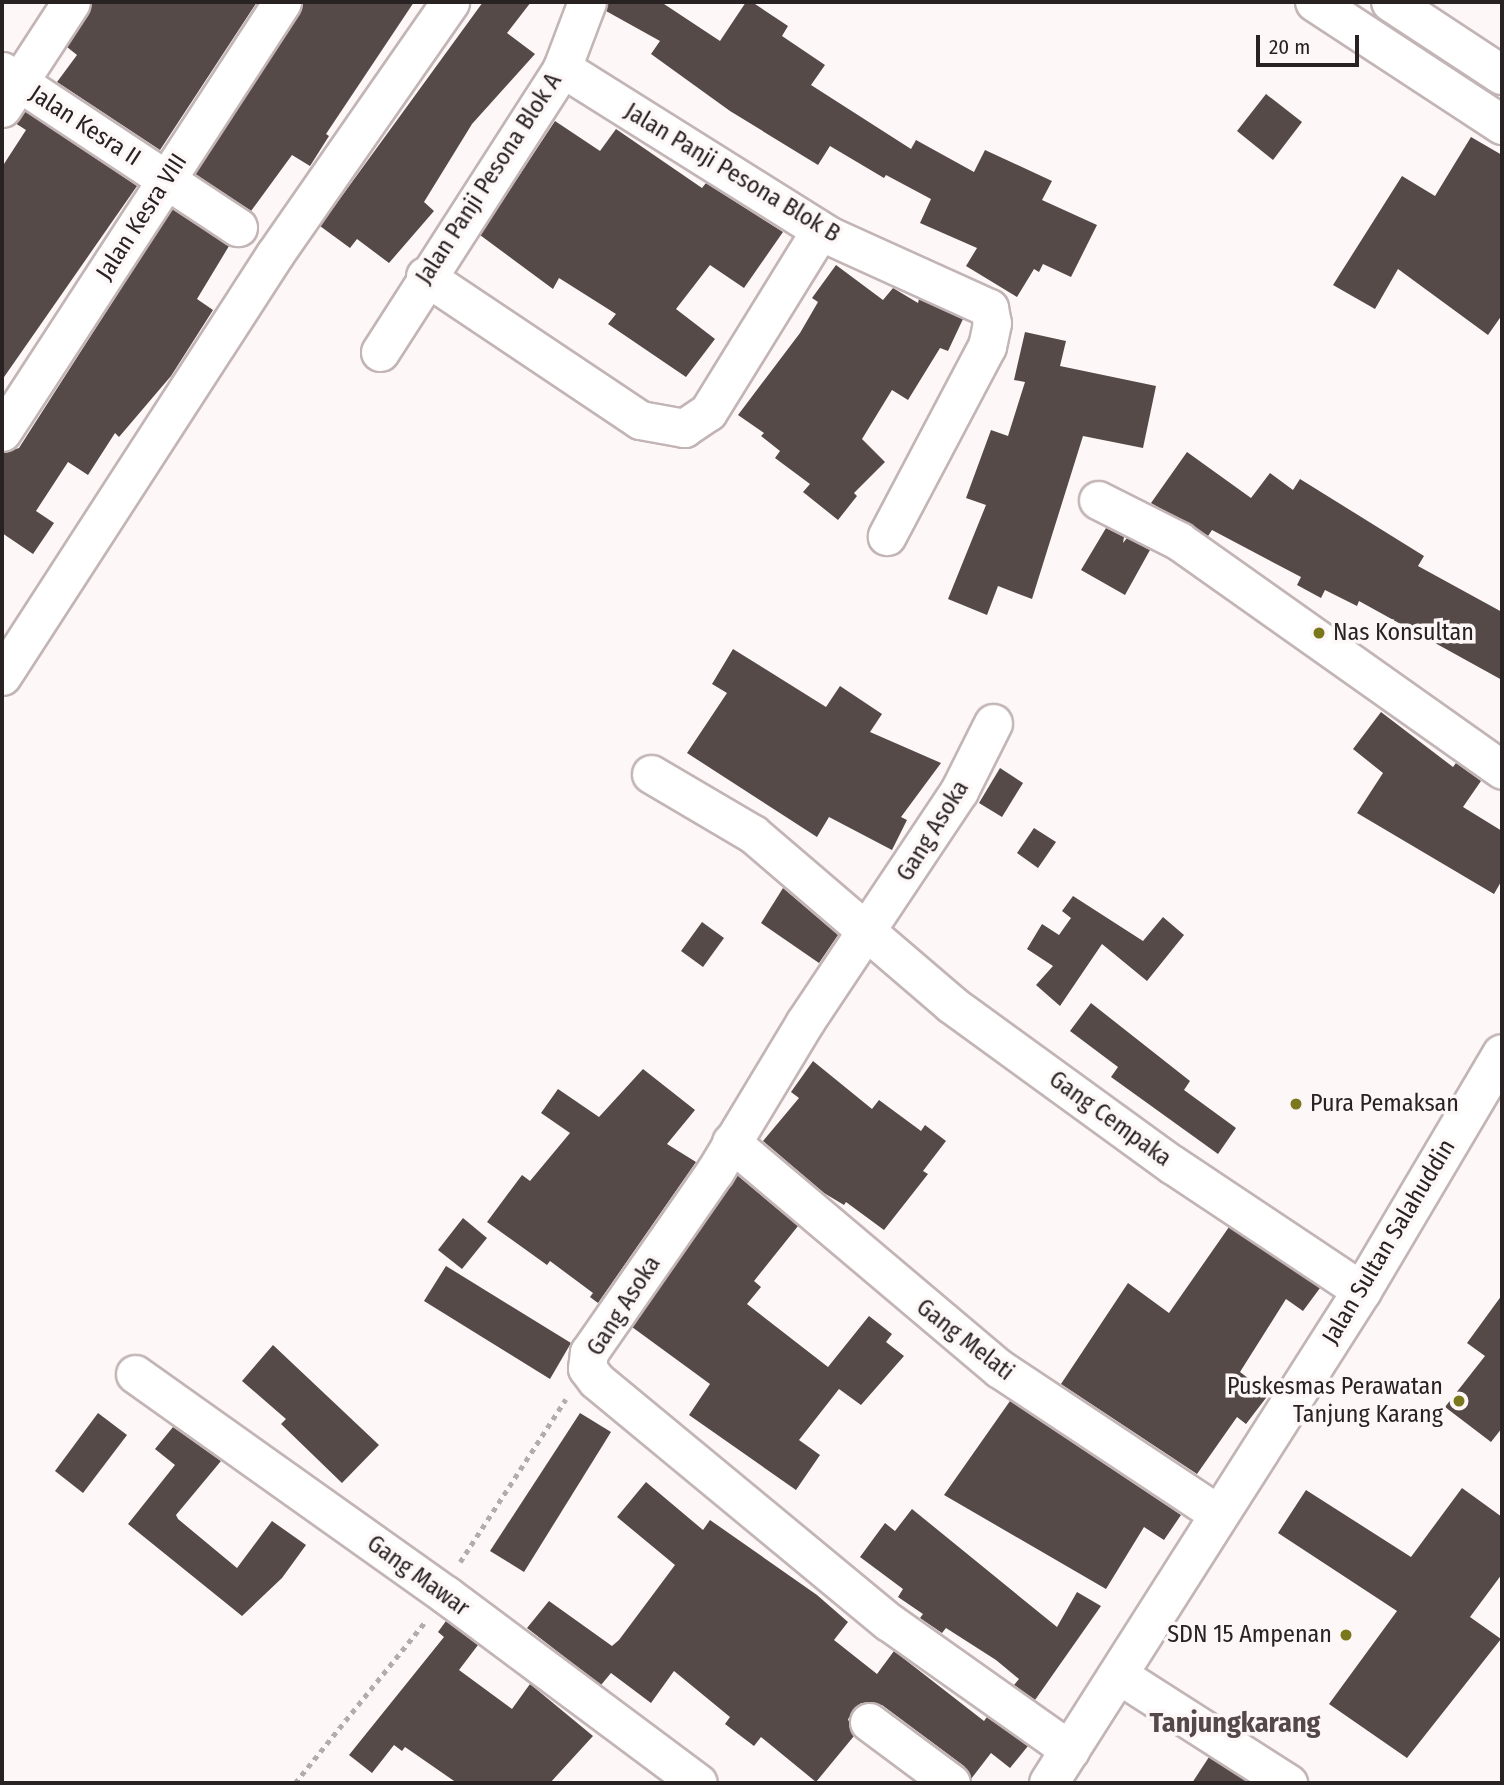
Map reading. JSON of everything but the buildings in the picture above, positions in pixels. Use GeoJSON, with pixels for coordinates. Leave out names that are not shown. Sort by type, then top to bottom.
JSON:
{"type":"FeatureCollection","features":[{"type":"Feature","properties":{"kind":"main road"},"geometry":{"type":"LineString","coordinates":[[1315,2],[1502,125]]}},
{"type":"Feature","properties":{"kind":"main road"},"geometry":{"type":"LineString","coordinates":[[1391,2],[1502,75]]}},
{"type":"Feature","properties":{"kind":"main road","name":"Jalan Sultan Salahuddin"},"geometry":{"type":"LineString","coordinates":[[1049,1783],[1119,1675],[1217,1513],[1362,1291],[1502,1054]]}},
{"type":"Feature","properties":{"kind":"street"},"geometry":{"type":"LineString","coordinates":[[7,87],[71,2]]}},
{"type":"Feature","properties":{"kind":"street","name":"Jalan Kesra VIII"},"geometry":{"type":"LineString","coordinates":[[2,432],[282,2]]}},
{"type":"Feature","properties":{"kind":"street"},"geometry":{"type":"LineString","coordinates":[[2,676],[275,254],[450,2]]}},
{"type":"Feature","properties":{"kind":"street","name":"Jalan Panji Pesona Blok A"},"geometry":{"type":"LineString","coordinates":[[380,352],[425,276],[502,166],[562,68],[587,2]]}},
{"type":"Feature","properties":{"kind":"street","name":"Jalan Panji Pesona Blok B"},"geometry":{"type":"LineString","coordinates":[[562,68],[820,230],[989,308],[992,323],[987,346],[887,536]]}},
{"type":"Feature","properties":{"kind":"street","name":"Jalan Kesra II"},"geometry":{"type":"LineString","coordinates":[[7,87],[165,180],[238,227]]}},
{"type":"Feature","properties":{"kind":"street"},"geometry":{"type":"LineString","coordinates":[[425,276],[640,420],[672,427],[691,425],[708,412],[820,230]]}},
{"type":"Feature","properties":{"kind":"street"},"geometry":{"type":"LineString","coordinates":[[1098,500],[1179,541],[1502,770]]}},
{"type":"Feature","properties":{"kind":"street","name":"Gang Asoka"},"geometry":{"type":"LineString","coordinates":[[993,723],[960,791],[866,936],[805,1022],[731,1142],[589,1352],[587,1368],[606,1389],[889,1622],[1070,1750]]}},
{"type":"Feature","properties":{"kind":"street","name":"Gang Cempaka"},"geometry":{"type":"LineString","coordinates":[[651,774],[753,834],[866,936],[951,1004],[1173,1165],[1362,1291]]}},
{"type":"Feature","properties":{"kind":"street","name":"Gang Melati"},"geometry":{"type":"LineString","coordinates":[[731,1142],[1000,1369],[1217,1513]]}},
{"type":"Feature","properties":{"kind":"street","name":"Gang Mawar"},"geometry":{"type":"LineString","coordinates":[[135,1374],[446,1595],[698,1783]]}},
{"type":"Feature","properties":{"kind":"street"},"geometry":{"type":"LineString","coordinates":[[1119,1675],[1288,1783]]}},
{"type":"Feature","properties":{"kind":"street"},"geometry":{"type":"LineString","coordinates":[[869,1722],[951,1783]]}},
{"type":"Feature","properties":{"kind":"place","name":"Nas Konsultan"},"geometry":{"type":"Point","coordinates":[1319,633]}},
{"type":"Feature","properties":{"kind":"place","name":"Pura Pemaksan"},"geometry":{"type":"Point","coordinates":[1296,1104]}},
{"type":"Feature","properties":{"kind":"place","name":"Puskesmas Perawatan Tanjung Karang"},"geometry":{"type":"Point","coordinates":[1459,1401]}},
{"type":"Feature","properties":{"kind":"place","name":"SDN 15 Ampenan"},"geometry":{"type":"Point","coordinates":[1346,1635]}},
{"type":"Feature","properties":{"kind":"district","name":"Tanjungkarang"},"geometry":{"type":"Point","coordinates":[1235,1723]}}]}
